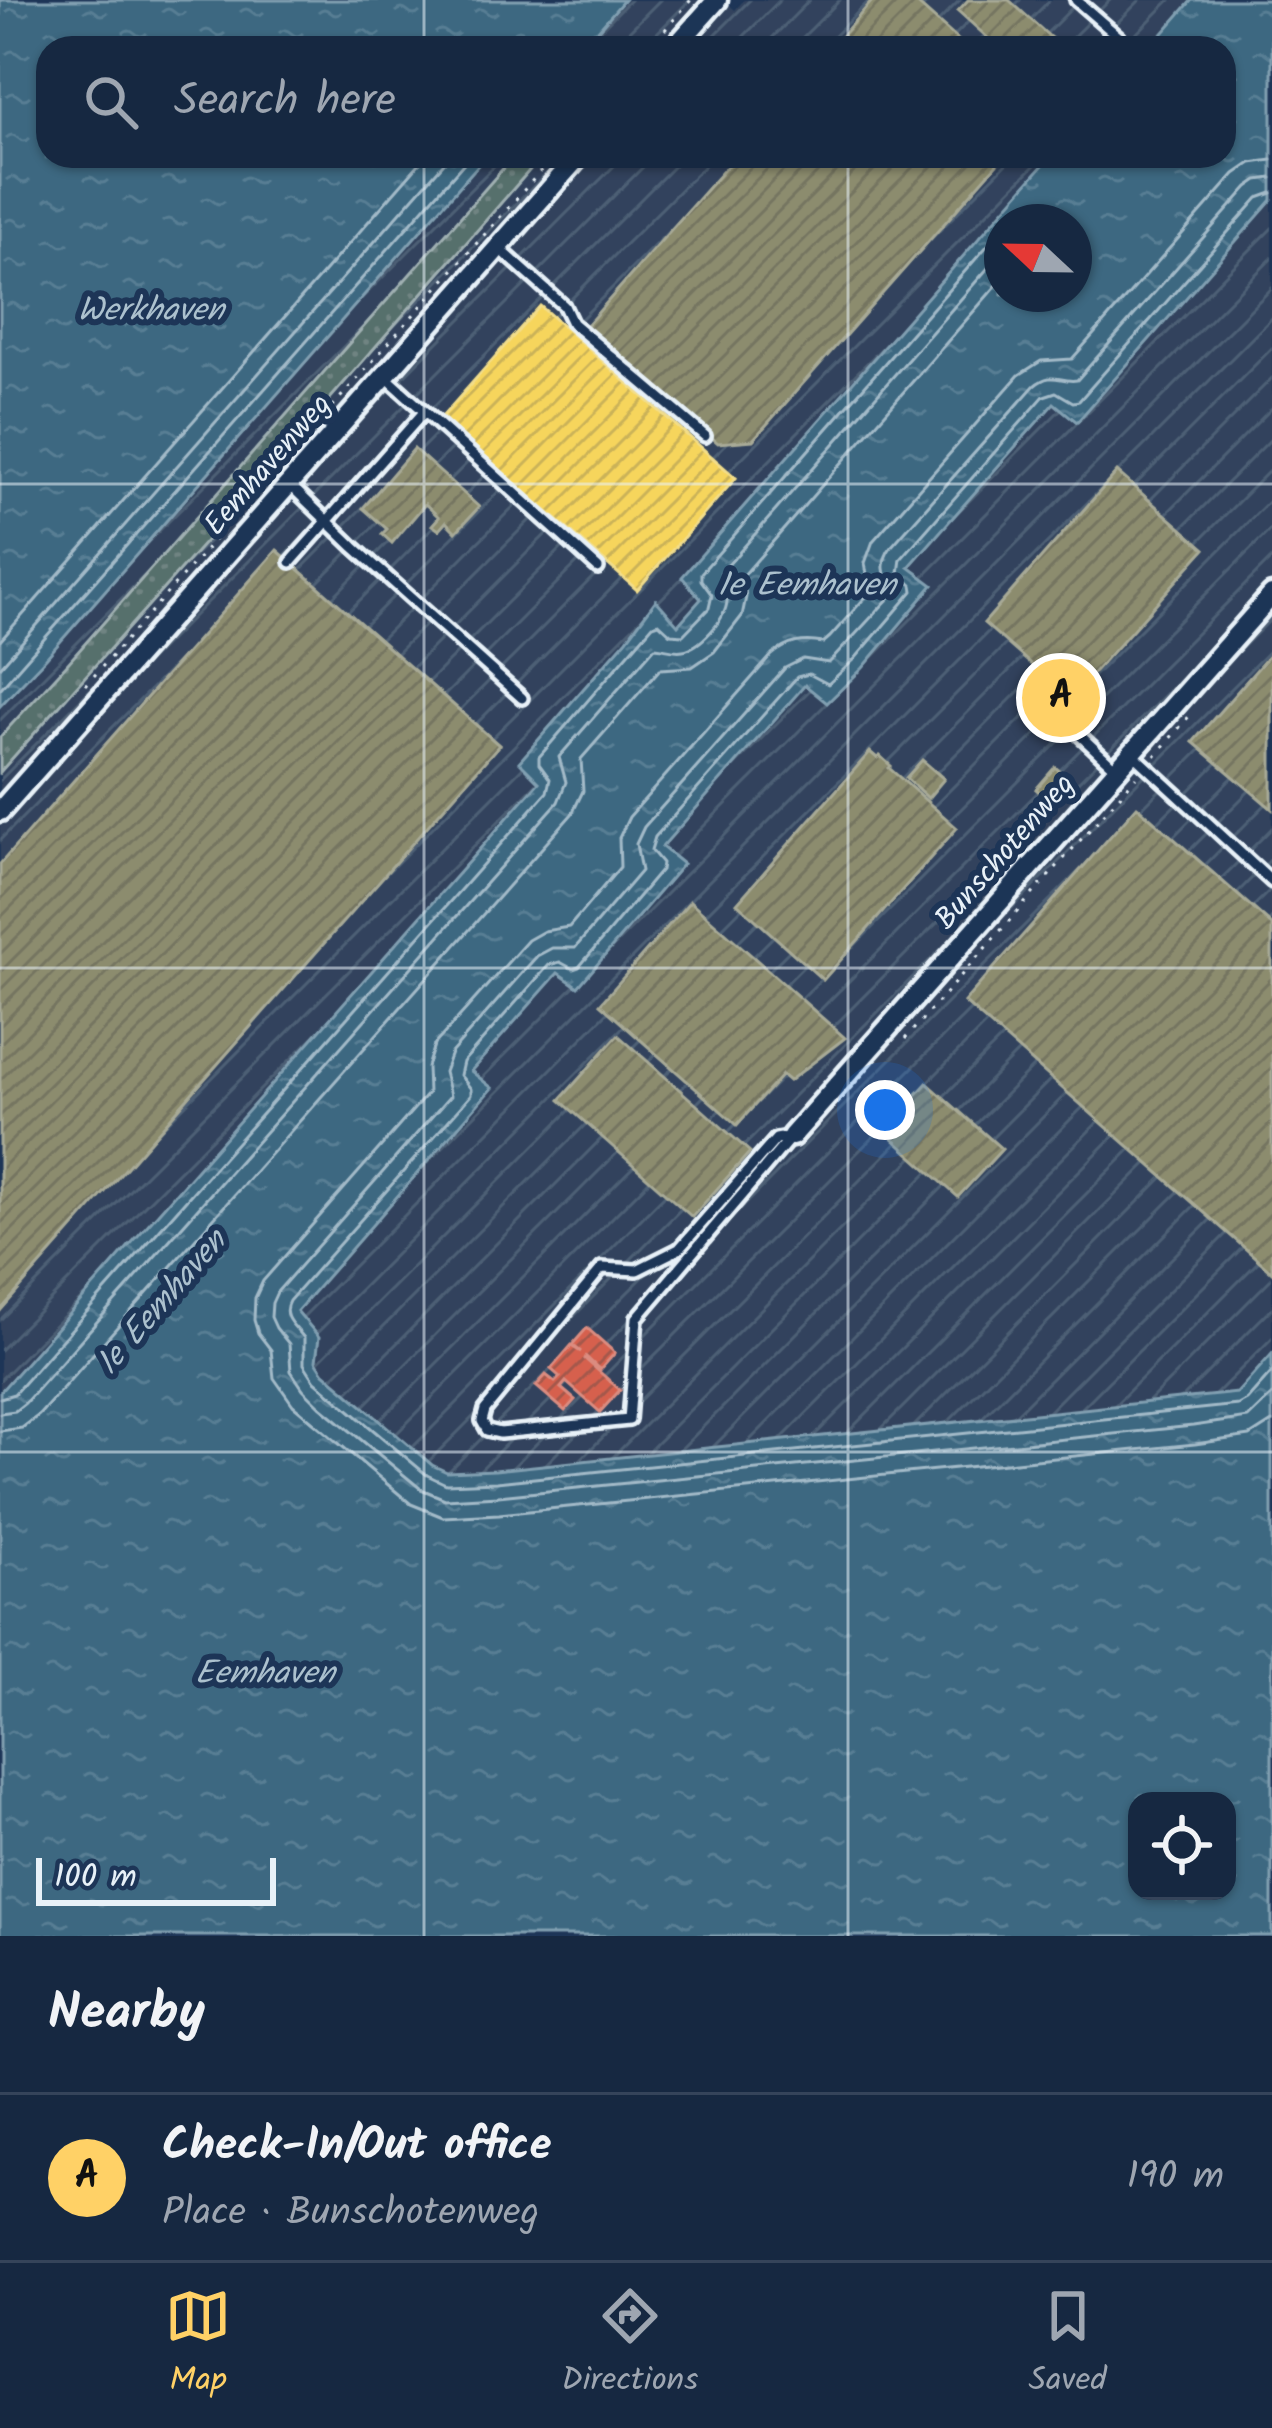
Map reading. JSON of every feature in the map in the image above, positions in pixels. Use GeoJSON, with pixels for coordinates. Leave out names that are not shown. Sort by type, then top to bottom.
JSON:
{"type":"FeatureCollection","features":[{"type":"Feature","properties":{"kind":"street"},"geometry":{"type":"LineString","coordinates":[[685,36],[717,0]]}},
{"type":"Feature","properties":{"kind":"street","name":"Eemhavenweg"},"geometry":{"type":"LineString","coordinates":[[0,812],[568,168]]}},
{"type":"Feature","properties":{"kind":"street","name":"Bunschotenweg"},"geometry":{"type":"LineString","coordinates":[[792,1136],[1272,595]]}},
{"type":"Feature","properties":{"kind":"lane"},"geometry":{"type":"LineString","coordinates":[[1076,0],[1118,36]]}},
{"type":"Feature","properties":{"kind":"lane"},"geometry":{"type":"LineString","coordinates":[[498,248],[564,306],[572,322],[705,436]]}},
{"type":"Feature","properties":{"kind":"lane"},"geometry":{"type":"LineString","coordinates":[[385,376],[598,568]]}},
{"type":"Feature","properties":{"kind":"lane"},"geometry":{"type":"LineString","coordinates":[[291,562],[424,412]]}},
{"type":"Feature","properties":{"kind":"lane"},"geometry":{"type":"LineString","coordinates":[[289,484],[522,698]]}},
{"type":"Feature","properties":{"kind":"lane"},"geometry":{"type":"LineString","coordinates":[[1070,726],[1116,769]]}},
{"type":"Feature","properties":{"kind":"lane"},"geometry":{"type":"LineString","coordinates":[[1131,752],[1272,882]]}},
{"type":"Feature","properties":{"kind":"lane"},"geometry":{"type":"LineString","coordinates":[[792,1136],[637,1318],[629,1420],[487,1430],[482,1421],[484,1410],[602,1268],[637,1270],[679,1249],[776,1139],[792,1136]]}},
{"type":"Feature","properties":{"kind":"path"},"geometry":{"type":"LineString","coordinates":[[660,36],[691,0]]}},
{"type":"Feature","properties":{"kind":"path","name":"Eemhavenweg"},"geometry":{"type":"LineString","coordinates":[[77,696],[543,168]]}},
{"type":"Feature","properties":{"kind":"path","name":"Bunschotenweg"},"geometry":{"type":"LineString","coordinates":[[878,1040],[906,1039],[1193,712]]}},
{"type":"Feature","properties":{"kind":"shaded area"},"geometry":{"type":"Polygon","coordinates":[[[573,0],[724,0],[735,10],[744,0],[1272,0],[1272,1427],[495,1523],[0,1458],[0,626],[419,168],[1236,168],[1236,36],[540,36],[573,0]]]}},
{"type":"Feature","properties":{"kind":"green space"},"geometry":{"type":"Polygon","coordinates":[[[503,168],[532,168],[0,772],[0,737],[503,168]]]}},
{"type":"Feature","properties":{"kind":"water","name":"Werkhaven"},"geometry":{"type":"Polygon","coordinates":[[[0,0],[624,0],[592,36],[36,36],[36,168],[475,168],[0,706],[0,0]]]}},
{"type":"Feature","properties":{"kind":"water","name":"Eemhaven"},"geometry":{"type":"Polygon","coordinates":[[[1192,0],[1272,0],[1272,200],[1077,422],[1054,403],[909,567],[933,585],[863,668],[827,703],[805,685],[662,847],[683,864],[578,987],[558,973],[471,1071],[492,1088],[297,1311],[319,1337],[316,1361],[324,1373],[432,1465],[447,1472],[1237,1393],[1272,1354],[1272,1936],[0,1936],[0,1392],[539,782],[519,762],[656,600],[678,625],[701,599],[682,577],[984,232],[984,312],[1092,312],[1092,204],[1009,204],[1040,168],[1236,168],[1236,36],[1160,36],[1192,0]]]}},
{"type":"Feature","properties":{"kind":"building: Homes"},"geometry":{"type":"Polygon","coordinates":[[[540,306],[736,478],[637,590],[441,418],[540,306]]]}},
{"type":"Feature","properties":{"kind":"building: Shops"},"geometry":{"type":"Polygon","coordinates":[[[587,1328],[615,1353],[600,1370],[585,1359],[620,1390],[600,1412],[566,1382],[561,1388],[575,1400],[565,1411],[536,1386],[546,1375],[555,1382],[560,1377],[551,1369],[571,1346],[581,1352],[572,1345],[587,1328]]]}},
{"type":"Feature","properties":{"kind":"building: Industry"},"geometry":{"type":"Polygon","coordinates":[[[873,0],[913,0],[954,36],[842,36],[873,0]]]}},
{"type":"Feature","properties":{"kind":"building: Industry"},"geometry":{"type":"Polygon","coordinates":[[[968,0],[1009,0],[1049,36],[986,36],[958,11],[968,0]]]}},
{"type":"Feature","properties":{"kind":"building: Industry"},"geometry":{"type":"Polygon","coordinates":[[[725,168],[993,168],[753,440],[718,443],[586,326],[725,168]]]}},
{"type":"Feature","properties":{"kind":"building: Industry"},"geometry":{"type":"Polygon","coordinates":[[[414,449],[479,507],[456,532],[446,522],[439,530],[432,525],[439,517],[425,504],[392,543],[382,534],[387,529],[363,508],[414,449]]]}},
{"type":"Feature","properties":{"kind":"building: Industry"},"geometry":{"type":"Polygon","coordinates":[[[1117,472],[1205,549],[1070,699],[984,623],[1117,472]]]}},
{"type":"Feature","properties":{"kind":"building: Industry"},"geometry":{"type":"Polygon","coordinates":[[[277,550],[499,745],[0,1311],[0,864],[277,550]]]}},
{"type":"Feature","properties":{"kind":"building: Industry"},"geometry":{"type":"Polygon","coordinates":[[[1272,652],[1272,809],[1193,742],[1272,652]]]}},
{"type":"Feature","properties":{"kind":"building: Industry"},"geometry":{"type":"Polygon","coordinates":[[[870,752],[957,828],[823,980],[737,903],[870,752]]]}},
{"type":"Feature","properties":{"kind":"building: Industry"},"geometry":{"type":"Polygon","coordinates":[[[922,760],[944,779],[928,798],[906,778],[922,760]]]}},
{"type":"Feature","properties":{"kind":"building: Industry"},"geometry":{"type":"Polygon","coordinates":[[[1055,767],[1071,781],[1052,803],[1036,789],[1055,767]]]}},
{"type":"Feature","properties":{"kind":"building: Industry"},"geometry":{"type":"Polygon","coordinates":[[[1137,806],[1272,925],[1272,1272],[964,1002],[1137,806]]]}},
{"type":"Feature","properties":{"kind":"building: Industry"},"geometry":{"type":"Polygon","coordinates":[[[690,901],[845,1038],[789,1081],[782,1075],[737,1125],[600,1004],[690,901]]]}},
{"type":"Feature","properties":{"kind":"building: Industry"},"geometry":{"type":"Polygon","coordinates":[[[618,1035],[750,1152],[692,1217],[560,1100],[618,1035]]]}},
{"type":"Feature","properties":{"kind":"building: Industry"},"geometry":{"type":"Polygon","coordinates":[[[927,1083],[1002,1149],[958,1197],[874,1122],[883,1113],[892,1122],[927,1083]]]}},
{"type":"Feature","properties":{"kind":"place","name":"Check-In/Out office"},"geometry":{"type":"Point","coordinates":[1061,698]}},
{"type":"Feature","properties":{"kind":"water label","name":"1e Eemhaven"},"geometry":{"type":"Point","coordinates":[807,583]}},
{"type":"Feature","properties":{"kind":"water label","name":"1e Eemhaven"},"geometry":{"type":"Point","coordinates":[160,1301]}}]}
